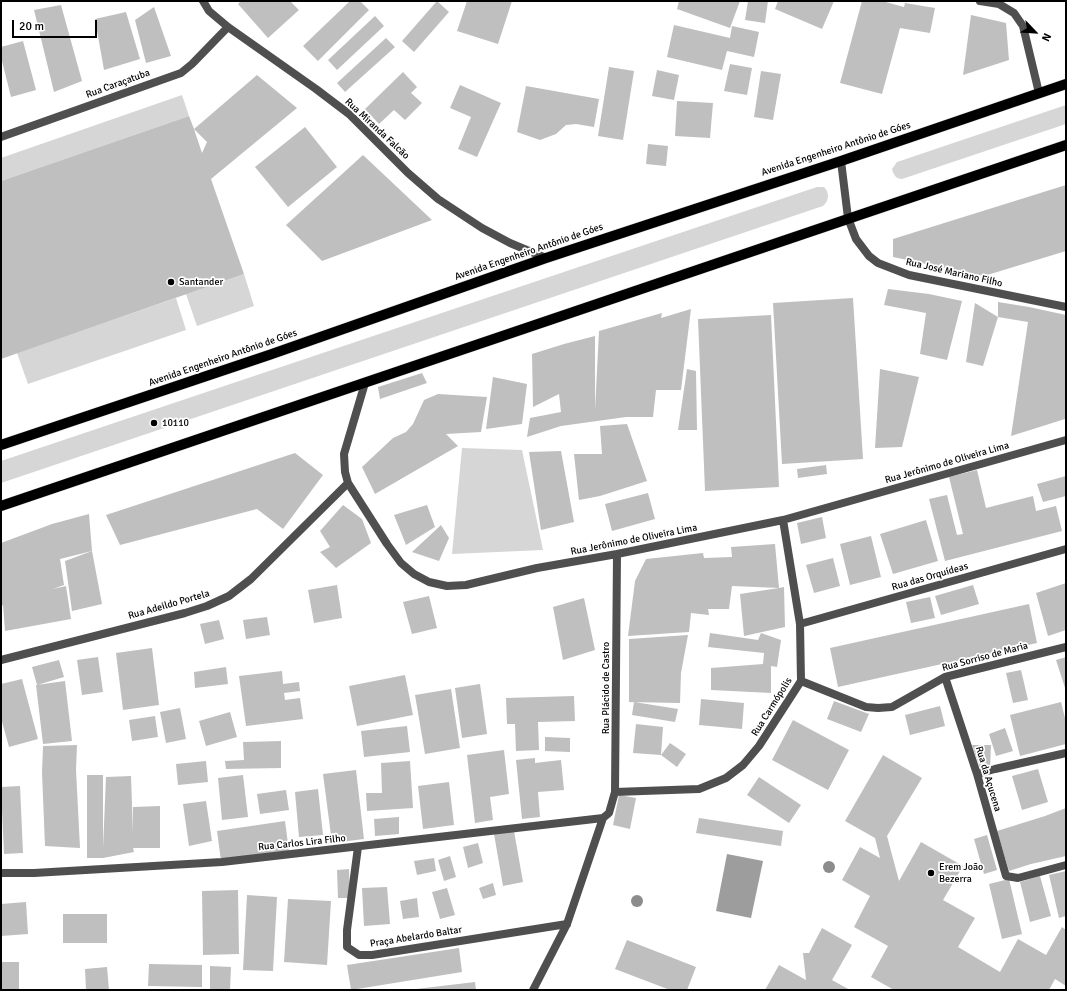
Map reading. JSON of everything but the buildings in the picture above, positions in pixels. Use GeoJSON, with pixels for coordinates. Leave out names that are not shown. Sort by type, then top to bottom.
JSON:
{"type":"FeatureCollection","features":[{"type":"Feature","properties":{"kind":"main road","name":"Avenida Engenheiro Antônio de Góes"},"geometry":{"type":"LineString","coordinates":[[1,445],[269,355],[546,258],[841,161],[1066,84]]}},
{"type":"Feature","properties":{"kind":"main road"},"geometry":{"type":"LineString","coordinates":[[1,506],[1066,145]]}},
{"type":"Feature","properties":{"kind":"street","name":"Rua Miranda Falcão"},"geometry":{"type":"LineString","coordinates":[[203,1],[209,11],[228,27],[275,59],[348,114],[408,173],[438,199],[482,228],[510,243],[546,258]]}},
{"type":"Feature","properties":{"kind":"street"},"geometry":{"type":"LineString","coordinates":[[980,1],[999,4],[1014,13],[1024,26],[1039,93]]}},
{"type":"Feature","properties":{"kind":"street","name":"Rua Caraçatuba"},"geometry":{"type":"LineString","coordinates":[[1,138],[181,73],[192,64],[228,27]]}},
{"type":"Feature","properties":{"kind":"street","name":"Rua José Mariano Filho"},"geometry":{"type":"LineString","coordinates":[[841,161],[848,218],[856,239],[869,256],[886,267],[909,275],[1066,307]]}},
{"type":"Feature","properties":{"kind":"street","name":"Rua Jerônimo de Oliveira Lima"},"geometry":{"type":"LineString","coordinates":[[365,383],[344,454],[345,472],[348,483],[401,563],[414,574],[429,582],[447,586],[466,585],[537,568],[616,554],[783,520],[1066,440]]}},
{"type":"Feature","properties":{"kind":"street","name":"Rua Adeildo Portela"},"geometry":{"type":"LineString","coordinates":[[1,660],[207,606],[229,596],[251,579],[348,483]]}},
{"type":"Feature","properties":{"kind":"street","name":"Rua Carmópolis"},"geometry":{"type":"LineString","coordinates":[[615,792],[699,789],[726,778],[742,765],[759,746],[801,681],[800,624],[783,520]]}},
{"type":"Feature","properties":{"kind":"street","name":"Rua das Orquídeas"},"geometry":{"type":"LineString","coordinates":[[800,624],[1066,549]]}},
{"type":"Feature","properties":{"kind":"street","name":"Rua Plácido de Castro"},"geometry":{"type":"LineString","coordinates":[[603,818],[609,813],[615,792],[616,554]]}},
{"type":"Feature","properties":{"kind":"street","name":"Rua Sorriso de Maria"},"geometry":{"type":"LineString","coordinates":[[801,681],[866,707],[892,707],[945,677],[1066,647]]}},
{"type":"Feature","properties":{"kind":"street","name":"Rua da Açucena"},"geometry":{"type":"LineString","coordinates":[[945,677],[977,774],[1006,876],[1018,878],[1066,865]]}},
{"type":"Feature","properties":{"kind":"street"},"geometry":{"type":"LineString","coordinates":[[977,774],[1066,754]]}},
{"type":"Feature","properties":{"kind":"street"},"geometry":{"type":"LineString","coordinates":[[533,990],[567,924],[603,818]]}},
{"type":"Feature","properties":{"kind":"street","name":"Rua Carlos Lira Filho"},"geometry":{"type":"LineString","coordinates":[[1,873],[34,873],[222,862],[603,818]]}},
{"type":"Feature","properties":{"kind":"street","name":"Praça Abelardo Baltar"},"geometry":{"type":"LineString","coordinates":[[358,847],[347,930],[347,948],[359,956],[567,924]]}},
{"type":"Feature","properties":{"kind":"shaded area"},"geometry":{"type":"Polygon","coordinates":[[[182,95],[189,116],[1,181],[1,158],[182,95]]]}},
{"type":"Feature","properties":{"kind":"shaded area"},"geometry":{"type":"Polygon","coordinates":[[[1066,105],[1066,124],[902,179],[896,177],[893,173],[892,169],[897,162],[1066,105]]]}},
{"type":"Feature","properties":{"kind":"shaded area"},"geometry":{"type":"Polygon","coordinates":[[[817,187],[824,187],[828,194],[828,199],[823,206],[1,483],[1,461],[817,187]]]}},
{"type":"Feature","properties":{"kind":"shaded area"},"geometry":{"type":"Polygon","coordinates":[[[244,274],[254,306],[197,326],[186,294],[244,274]]]}},
{"type":"Feature","properties":{"kind":"shaded area"},"geometry":{"type":"Polygon","coordinates":[[[176,298],[186,330],[28,384],[17,353],[176,298]]]}},
{"type":"Feature","properties":{"kind":"shaded area"},"geometry":{"type":"Polygon","coordinates":[[[462,448],[522,450],[543,550],[452,554],[462,448]]]}},
{"type":"Feature","properties":{"kind":"shaded area"},"geometry":{"type":"Polygon","coordinates":[[[727,854],[763,861],[751,918],[716,911],[727,854]]]}},
{"type":"Feature","properties":{"kind":"place","name":"Santander"},"geometry":{"type":"Point","coordinates":[171,282]}},
{"type":"Feature","properties":{"kind":"place","name":"10110"},"geometry":{"type":"Point","coordinates":[154,423]}},
{"type":"Feature","properties":{"kind":"place","name":"Erem João Bezerra"},"geometry":{"type":"Point","coordinates":[931,873]}}]}
